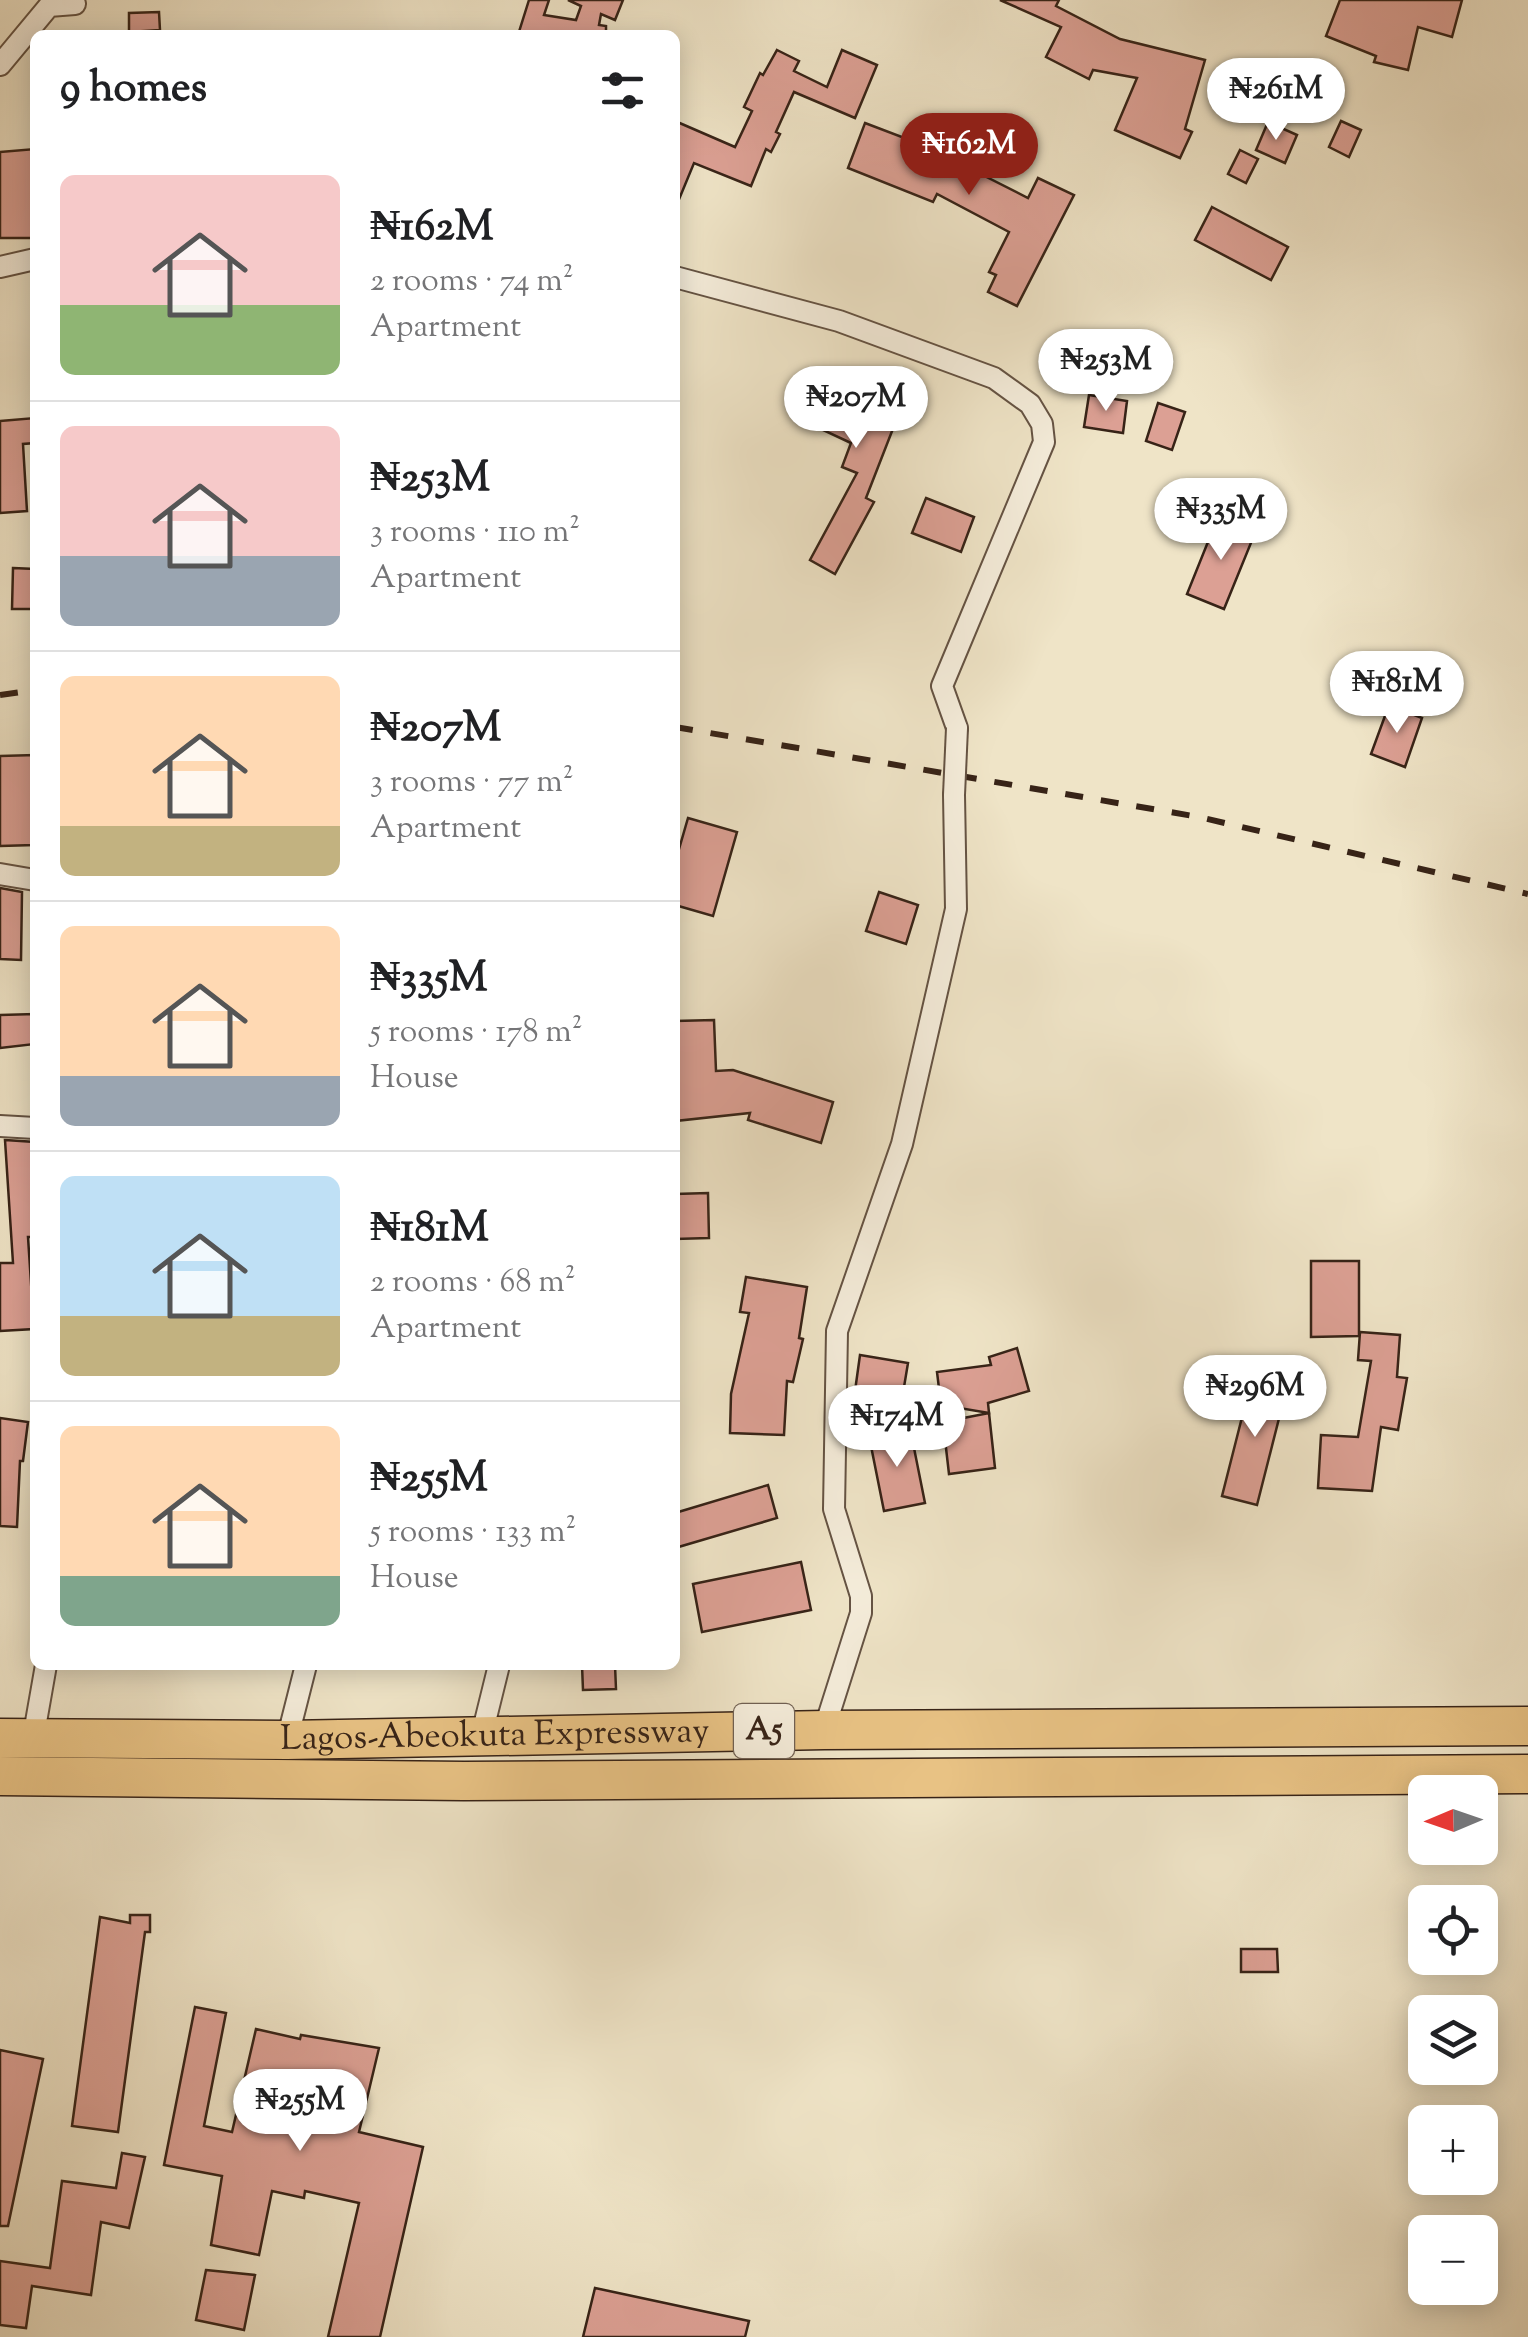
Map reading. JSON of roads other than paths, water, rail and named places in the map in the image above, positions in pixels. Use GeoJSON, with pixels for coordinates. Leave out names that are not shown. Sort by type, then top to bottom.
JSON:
{"type":"FeatureCollection","features":[{"type":"Feature","properties":{"kind":"highway","name":"Lagos-Abeokuta Expressway"},"geometry":{"type":"LineString","coordinates":[[16,1739],[287,1740],[824,1730],[1528,1726]]}},
{"type":"Feature","properties":{"kind":"highway","name":"Lagos-Abeokuta Expressway"},"geometry":{"type":"LineString","coordinates":[[0,1776],[484,1781],[1528,1774]]}},
{"type":"Feature","properties":{"kind":"street"},"geometry":{"type":"LineString","coordinates":[[0,65],[48,6],[76,4]]}},
{"type":"Feature","properties":{"kind":"street"},"geometry":{"type":"LineString","coordinates":[[0,267],[30,260]]}},
{"type":"Feature","properties":{"kind":"street"},"geometry":{"type":"LineString","coordinates":[[680,278],[839,321],[994,378],[1030,404],[1042,424],[1044,442],[942,686],[956,728],[956,909],[902,1144],[837,1332],[834,1509],[861,1596],[862,1614],[824,1730]]}},
{"type":"Feature","properties":{"kind":"street"},"geometry":{"type":"LineString","coordinates":[[0,874],[30,879]]}},
{"type":"Feature","properties":{"kind":"street"},"geometry":{"type":"LineString","coordinates":[[0,1126],[30,1128]]}},
{"type":"Feature","properties":{"kind":"street"},"geometry":{"type":"LineString","coordinates":[[16,1739],[44,1670]]}},
{"type":"Feature","properties":{"kind":"street"},"geometry":{"type":"LineString","coordinates":[[287,1740],[303,1692],[305,1670]]}},
{"type":"Feature","properties":{"kind":"street"},"geometry":{"type":"LineString","coordinates":[[482,1734],[498,1670]]}},
{"type":"Feature","properties":{"kind":"railway"},"geometry":{"type":"LineString","coordinates":[[0,695],[30,691]]}},
{"type":"Feature","properties":{"kind":"railway"},"geometry":{"type":"LineString","coordinates":[[680,728],[1199,817],[1528,894]]}}]}
